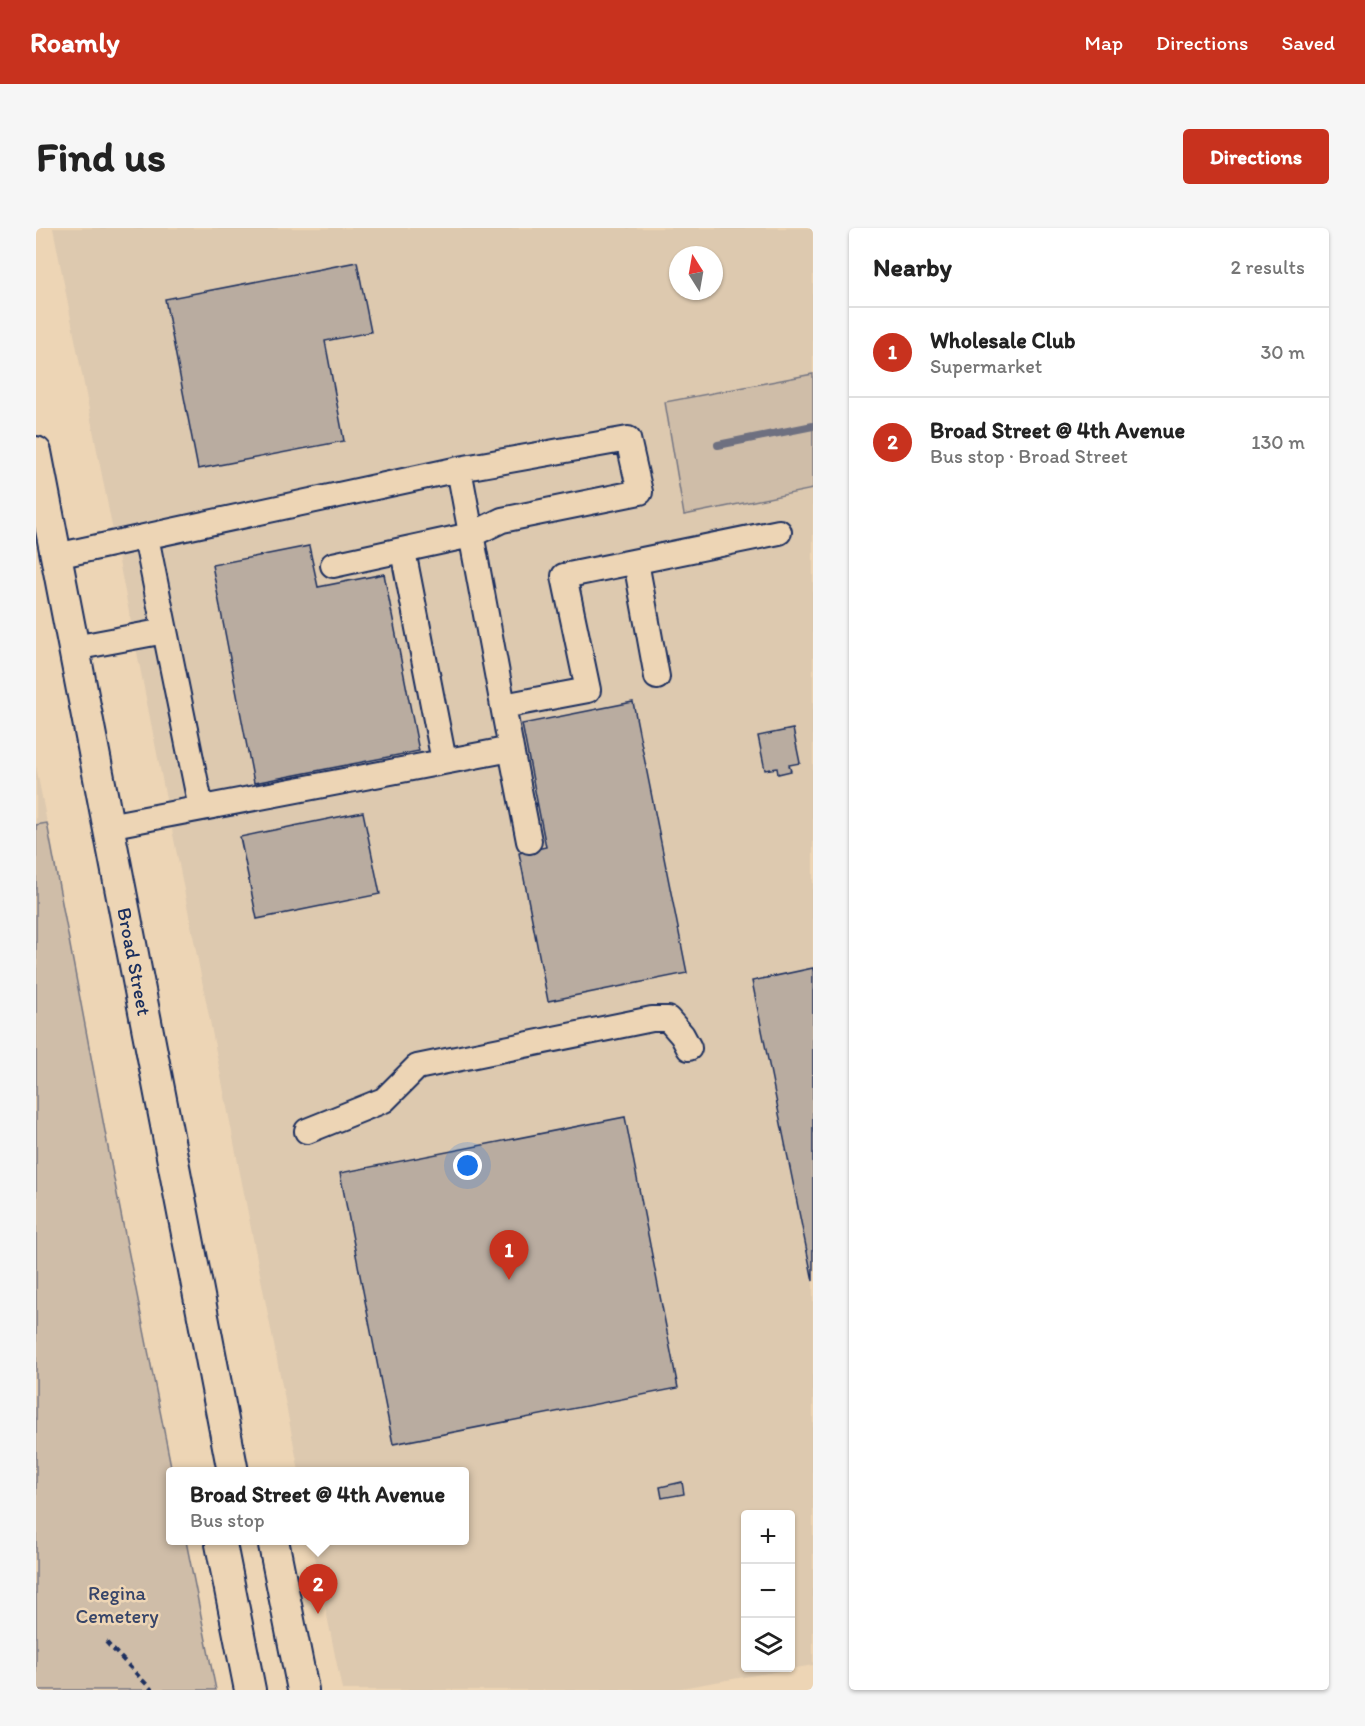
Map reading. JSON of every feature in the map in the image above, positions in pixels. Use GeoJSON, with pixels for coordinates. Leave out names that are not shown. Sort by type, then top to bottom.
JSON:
{"type":"FeatureCollection","features":[{"type":"Feature","properties":{"kind":"main road","name":"Broad Street"},"geometry":{"type":"LineString","coordinates":[[37,458],[232,1467]]}},
{"type":"Feature","properties":{"kind":"main road"},"geometry":{"type":"LineString","coordinates":[[221,1545],[250,1690]]}},
{"type":"Feature","properties":{"kind":"main road"},"geometry":{"type":"LineString","coordinates":[[274,1545],[303,1690]]}},
{"type":"Feature","properties":{"kind":"lane"},"geometry":{"type":"LineString","coordinates":[[56,556],[459,469],[628,439],[640,492],[502,519],[471,535],[333,565]]}},
{"type":"Feature","properties":{"kind":"lane"},"geometry":{"type":"LineString","coordinates":[[459,469],[529,841]]}},
{"type":"Feature","properties":{"kind":"lane"},"geometry":{"type":"LineString","coordinates":[[503,706],[588,690],[564,576],[779,532]]}},
{"type":"Feature","properties":{"kind":"lane"},"geometry":{"type":"LineString","coordinates":[[146,537],[201,808]]}},
{"type":"Feature","properties":{"kind":"lane"},"geometry":{"type":"LineString","coordinates":[[403,551],[444,761]]}},
{"type":"Feature","properties":{"kind":"lane"},"geometry":{"type":"LineString","coordinates":[[636,562],[657,677]]}},
{"type":"Feature","properties":{"kind":"lane"},"geometry":{"type":"LineString","coordinates":[[74,648],[165,631]]}},
{"type":"Feature","properties":{"kind":"lane"},"geometry":{"type":"LineString","coordinates":[[108,826],[511,749]]}},
{"type":"Feature","properties":{"kind":"lane"},"geometry":{"type":"LineString","coordinates":[[308,1131],[384,1100],[417,1067],[652,1019],[668,1019],[682,1035],[689,1048]]}},
{"type":"Feature","properties":{"kind":"path"},"geometry":{"type":"LineString","coordinates":[[106,1642],[152,1690]]}},
{"type":"Feature","properties":{"kind":"shaded area"},"geometry":{"type":"Polygon","coordinates":[[[53,228],[813,228],[813,374],[665,403],[684,515],[813,489],[813,1665],[795,1668],[795,1510],[741,1510],[741,1672],[773,1672],[670,1690],[342,1690],[313,1545],[469,1545],[469,1467],[298,1467],[53,228]]]}},
{"type":"Feature","properties":{"kind":"shaded area"},"geometry":{"type":"Polygon","coordinates":[[[36,766],[47,823],[36,825],[36,766]]]}},
{"type":"Feature","properties":{"kind":"green space"},"geometry":{"type":"Polygon","coordinates":[[[813,374],[813,489],[684,515],[665,402],[813,374]]]}},
{"type":"Feature","properties":{"kind":"green space","name":"Regina Cemetery"},"geometry":{"type":"Polygon","coordinates":[[[47,823],[171,1467],[166,1467],[166,1545],[187,1545],[216,1690],[36,1690],[36,825],[47,823]]]}},
{"type":"Feature","properties":{"kind":"building"},"geometry":{"type":"Polygon","coordinates":[[[357,262],[371,332],[325,341],[344,441],[198,469],[165,299],[357,262]]]}},
{"type":"Feature","properties":{"kind":"building"},"geometry":{"type":"Polygon","coordinates":[[[309,546],[318,587],[384,574],[419,751],[254,783],[212,565],[309,546]]]}},
{"type":"Feature","properties":{"kind":"building"},"geometry":{"type":"Polygon","coordinates":[[[633,702],[687,973],[548,1001],[519,853],[546,847],[522,724],[633,702]]]}},
{"type":"Feature","properties":{"kind":"building"},"geometry":{"type":"Polygon","coordinates":[[[793,729],[800,763],[789,765],[791,771],[778,774],[777,768],[765,770],[758,736],[793,729]]]}},
{"type":"Feature","properties":{"kind":"building"},"geometry":{"type":"Polygon","coordinates":[[[363,812],[380,894],[257,919],[240,837],[363,812]]]}},
{"type":"Feature","properties":{"kind":"building"},"geometry":{"type":"Polygon","coordinates":[[[813,968],[813,1281],[752,981],[813,968]]]}},
{"type":"Feature","properties":{"kind":"building"},"geometry":{"type":"Polygon","coordinates":[[[625,1117],[678,1388],[393,1444],[340,1173],[625,1117]]]}},
{"type":"Feature","properties":{"kind":"building"},"geometry":{"type":"Polygon","coordinates":[[[682,1482],[684,1494],[662,1498],[660,1487],[682,1482]]]}},
{"type":"Feature","properties":{"kind":"waterway"},"geometry":{"type":"LineString","coordinates":[[718,445],[813,426]]}},
{"type":"Feature","properties":{"kind":"place","name":"Wholesale Club"},"geometry":{"type":"Point","coordinates":[509,1280]}},
{"type":"Feature","properties":{"kind":"place","name":"Broad Street @ 4th Avenue"},"geometry":{"type":"Point","coordinates":[318,1614]}}]}
